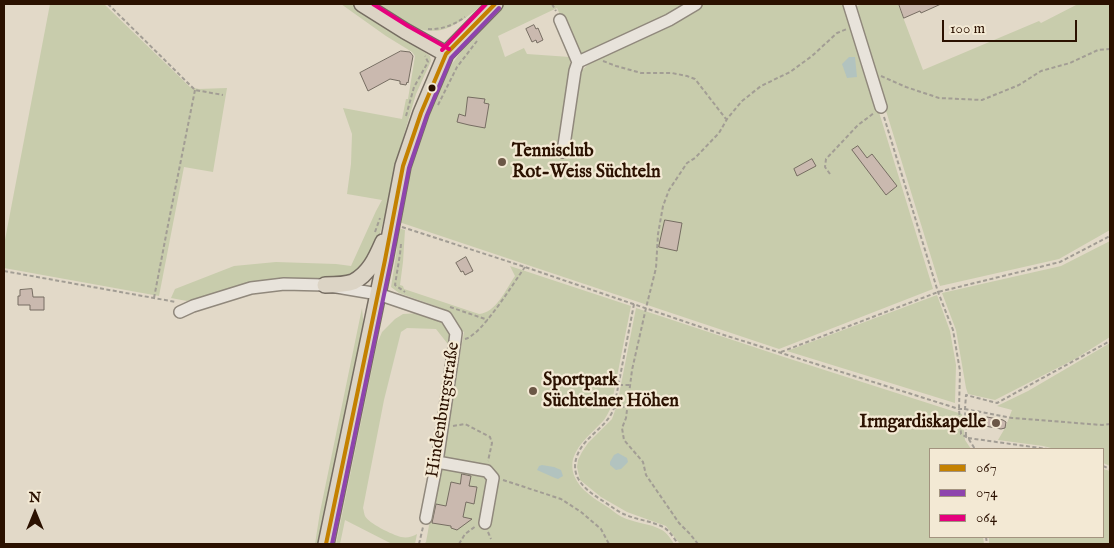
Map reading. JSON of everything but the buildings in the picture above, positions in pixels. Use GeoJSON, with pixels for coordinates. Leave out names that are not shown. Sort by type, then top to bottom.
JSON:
{"type":"FeatureCollection","features":[{"type":"Feature","properties":{"kind":"main road"},"geometry":{"type":"LineString","coordinates":[[362,4],[446,54]]}},
{"type":"Feature","properties":{"kind":"main road"},"geometry":{"type":"LineString","coordinates":[[326,544],[378,294],[397,225],[403,166],[421,112],[446,54],[495,4]]}},
{"type":"Feature","properties":{"kind":"main road"},"geometry":{"type":"LineString","coordinates":[[325,285],[351,283],[364,274],[397,225]]}},
{"type":"Feature","properties":{"kind":"street"},"geometry":{"type":"LineString","coordinates":[[563,152],[574,71],[578,62],[669,20],[696,4]]}},
{"type":"Feature","properties":{"kind":"street"},"geometry":{"type":"LineString","coordinates":[[850,4],[881,107]]}},
{"type":"Feature","properties":{"kind":"street"},"geometry":{"type":"LineString","coordinates":[[560,20],[578,62]]}},
{"type":"Feature","properties":{"kind":"street","name":"Hindenburgstraße"},"geometry":{"type":"LineString","coordinates":[[180,312],[193,306],[251,288],[284,284],[325,285],[378,294],[446,317],[456,333],[443,426],[426,518]]}},
{"type":"Feature","properties":{"kind":"street"},"geometry":{"type":"LineString","coordinates":[[437,462],[490,474],[485,522]]}},
{"type":"Feature","properties":{"kind":"path"},"geometry":{"type":"LineString","coordinates":[[108,4],[195,90],[223,95]]}},
{"type":"Feature","properties":{"kind":"path"},"geometry":{"type":"LineString","coordinates":[[423,28],[430,30],[445,28],[466,16]]}},
{"type":"Feature","properties":{"kind":"path"},"geometry":{"type":"LineString","coordinates":[[698,544],[679,523],[646,475],[643,462],[624,440],[622,428],[626,418],[632,370],[656,268],[656,252],[663,206],[669,190],[687,163],[695,158],[719,133],[727,119],[742,101],[761,86],[790,72],[812,56],[837,33],[856,24]]}},
{"type":"Feature","properties":{"kind":"path"},"geometry":{"type":"LineString","coordinates":[[437,107],[457,67],[478,38]]}},
{"type":"Feature","properties":{"kind":"path"},"geometry":{"type":"LineString","coordinates":[[870,70],[906,87],[939,98],[982,100],[1018,86],[1041,71],[1070,62],[1098,50],[1110,49]]}},
{"type":"Feature","properties":{"kind":"path"},"geometry":{"type":"LineString","coordinates":[[404,124],[414,87],[428,62],[424,55]]}},
{"type":"Feature","properties":{"kind":"path"},"geometry":{"type":"LineString","coordinates":[[578,62],[604,61],[641,73],[672,73],[695,79],[727,119]]}},
{"type":"Feature","properties":{"kind":"path"},"geometry":{"type":"LineString","coordinates":[[154,298],[195,90]]}},
{"type":"Feature","properties":{"kind":"path"},"geometry":{"type":"LineString","coordinates":[[830,174],[825,167],[826,159],[858,124],[881,107],[938,292],[953,330],[960,371],[959,409],[961,434],[967,437],[1040,448]]}},
{"type":"Feature","properties":{"kind":"path"},"geometry":{"type":"LineString","coordinates":[[397,225],[525,266],[724,335],[959,409],[1012,418],[1110,424]]}},
{"type":"Feature","properties":{"kind":"path"},"geometry":{"type":"LineString","coordinates":[[779,353],[938,292],[1060,262],[1110,236]]}},
{"type":"Feature","properties":{"kind":"path"},"geometry":{"type":"LineString","coordinates":[[395,284],[401,245]]}},
{"type":"Feature","properties":{"kind":"path"},"geometry":{"type":"LineString","coordinates":[[455,341],[470,338],[488,320],[525,266]]}},
{"type":"Feature","properties":{"kind":"path"},"geometry":{"type":"LineString","coordinates":[[4,271],[193,306]]}},
{"type":"Feature","properties":{"kind":"path"},"geometry":{"type":"LineString","coordinates":[[634,304],[611,417],[579,452],[575,468],[578,478],[586,489],[628,516],[665,528],[678,544]]}},
{"type":"Feature","properties":{"kind":"path"},"geometry":{"type":"LineString","coordinates":[[974,448],[967,437],[966,395],[997,403],[1110,341]]}},
{"type":"Feature","properties":{"kind":"path"},"geometry":{"type":"LineString","coordinates":[[619,385],[630,385]]}},
{"type":"Feature","properties":{"kind":"path"},"geometry":{"type":"LineString","coordinates":[[614,408],[627,406]]}},
{"type":"Feature","properties":{"kind":"path"},"geometry":{"type":"LineString","coordinates":[[443,426],[465,424],[490,437],[492,443],[490,474],[561,498],[602,529],[609,544]]}},
{"type":"Feature","properties":{"kind":"path"},"geometry":{"type":"LineString","coordinates":[[419,544],[426,518]]}},
{"type":"Feature","properties":{"kind":"path"},"geometry":{"type":"LineString","coordinates":[[460,544],[466,534],[481,522],[485,522]]}},
{"type":"Feature","properties":{"kind":"green space"},"geometry":{"type":"Polygon","coordinates":[[[50,4],[104,4],[190,87],[199,89],[227,88],[213,172],[184,167],[159,296],[4,268],[4,245],[50,4]]]}},
{"type":"Feature","properties":{"kind":"green space"},"geometry":{"type":"Polygon","coordinates":[[[341,4],[355,4],[430,56],[431,61],[416,94],[401,145],[375,252],[366,267],[337,282],[273,280],[247,283],[187,301],[171,298],[175,289],[234,266],[276,262],[351,266],[382,200],[347,194],[352,134],[343,108],[402,119],[406,99],[408,99],[415,56],[412,52],[341,4]]]}},
{"type":"Feature","properties":{"kind":"green space"},"geometry":{"type":"Polygon","coordinates":[[[370,4],[483,4],[450,27],[429,31],[408,25],[370,4]]]}},
{"type":"Feature","properties":{"kind":"green space"},"geometry":{"type":"Polygon","coordinates":[[[502,4],[691,4],[582,55],[576,52],[557,8],[498,36],[505,57],[524,48],[527,54],[570,57],[570,74],[581,71],[591,62],[702,4],[846,4],[933,289],[779,349],[399,222],[419,137],[441,84],[452,64],[472,36],[502,4]]]}},
{"type":"Feature","properties":{"kind":"green space"},"geometry":{"type":"Polygon","coordinates":[[[864,4],[898,4],[923,70],[1039,21],[1041,23],[1078,4],[1110,4],[1110,230],[1059,259],[940,286],[854,7],[864,4]]]}},
{"type":"Feature","properties":{"kind":"green space","name":"Sportpark Süchtelner Höhen"},"geometry":{"type":"Polygon","coordinates":[[[398,228],[405,230],[400,285],[404,289],[479,314],[485,313],[495,305],[515,276],[510,266],[631,306],[611,407],[604,420],[578,448],[572,467],[577,481],[593,498],[622,517],[662,530],[674,544],[424,544],[426,542],[464,332],[460,330],[454,317],[441,308],[399,293],[391,287],[398,228]]]}},
{"type":"Feature","properties":{"kind":"green space"},"geometry":{"type":"Polygon","coordinates":[[[1110,241],[1110,337],[1075,359],[995,400],[968,394],[956,330],[942,293],[1061,266],[1110,241]]]}},
{"type":"Feature","properties":{"kind":"green space"},"geometry":{"type":"Polygon","coordinates":[[[937,295],[950,331],[956,365],[955,403],[787,351],[937,295]]]}},
{"type":"Feature","properties":{"kind":"green space"},"geometry":{"type":"Polygon","coordinates":[[[362,308],[364,329],[321,544],[315,544],[320,512],[362,308]]]}},
{"type":"Feature","properties":{"kind":"green space"},"geometry":{"type":"Polygon","coordinates":[[[636,308],[962,414],[965,440],[970,448],[929,448],[929,538],[983,538],[984,544],[680,544],[666,526],[627,512],[601,497],[580,480],[577,467],[578,460],[588,443],[612,419],[617,405],[636,308]]]}},
{"type":"Feature","properties":{"kind":"green space"},"geometry":{"type":"Polygon","coordinates":[[[419,313],[441,322],[449,330],[451,342],[447,343],[436,329],[407,328],[401,332],[384,400],[363,508],[367,519],[397,536],[409,537],[417,534],[415,544],[392,544],[345,520],[340,544],[336,544],[377,344],[382,332],[395,319],[403,314],[419,313]]]}},
{"type":"Feature","properties":{"kind":"green space"},"geometry":{"type":"Polygon","coordinates":[[[1110,343],[1110,466],[1104,463],[1104,448],[1051,448],[998,440],[1012,410],[997,406],[1028,391],[1110,343]]]}},
{"type":"Feature","properties":{"kind":"green space"},"geometry":{"type":"Polygon","coordinates":[[[1104,469],[1110,471],[1110,544],[989,544],[989,538],[1104,538],[1104,469]]]}},
{"type":"Feature","properties":{"kind":"shaded area"},"geometry":{"type":"Polygon","coordinates":[[[849,57],[855,57],[857,77],[847,78],[842,64],[849,57]]]}},
{"type":"Feature","properties":{"kind":"shaded area"},"geometry":{"type":"Polygon","coordinates":[[[618,453],[627,458],[628,462],[621,469],[616,470],[610,465],[610,462],[614,455],[618,453]]]}},
{"type":"Feature","properties":{"kind":"shaded area"},"geometry":{"type":"Polygon","coordinates":[[[542,465],[561,470],[563,476],[558,479],[537,470],[542,465]]]}},
{"type":"Feature","properties":{"kind":"transit line","name":"064"},"geometry":{"type":"LineString","coordinates":[[373,4],[449,49]]}},
{"type":"Feature","properties":{"kind":"transit line","name":"064"},"geometry":{"type":"LineString","coordinates":[[442,50],[486,4]]}},
{"type":"Feature","properties":{"kind":"transit line","name":"067"},"geometry":{"type":"LineString","coordinates":[[326,544],[403,166],[421,113],[446,54],[495,4]]}},
{"type":"Feature","properties":{"kind":"transit line","name":"074"},"geometry":{"type":"LineString","coordinates":[[332,544],[409,168],[427,115],[451,58],[499,8]]}},
{"type":"Feature","properties":{"kind":"place","name":"Tennisclub Rot-Weiss Süchteln"},"geometry":{"type":"Point","coordinates":[502,162]}},
{"type":"Feature","properties":{"kind":"place","name":"Sportpark Süchtelner Höhen"},"geometry":{"type":"Point","coordinates":[533,391]}},
{"type":"Feature","properties":{"kind":"place","name":"Irmgardiskapelle"},"geometry":{"type":"Point","coordinates":[996,423]}}]}
